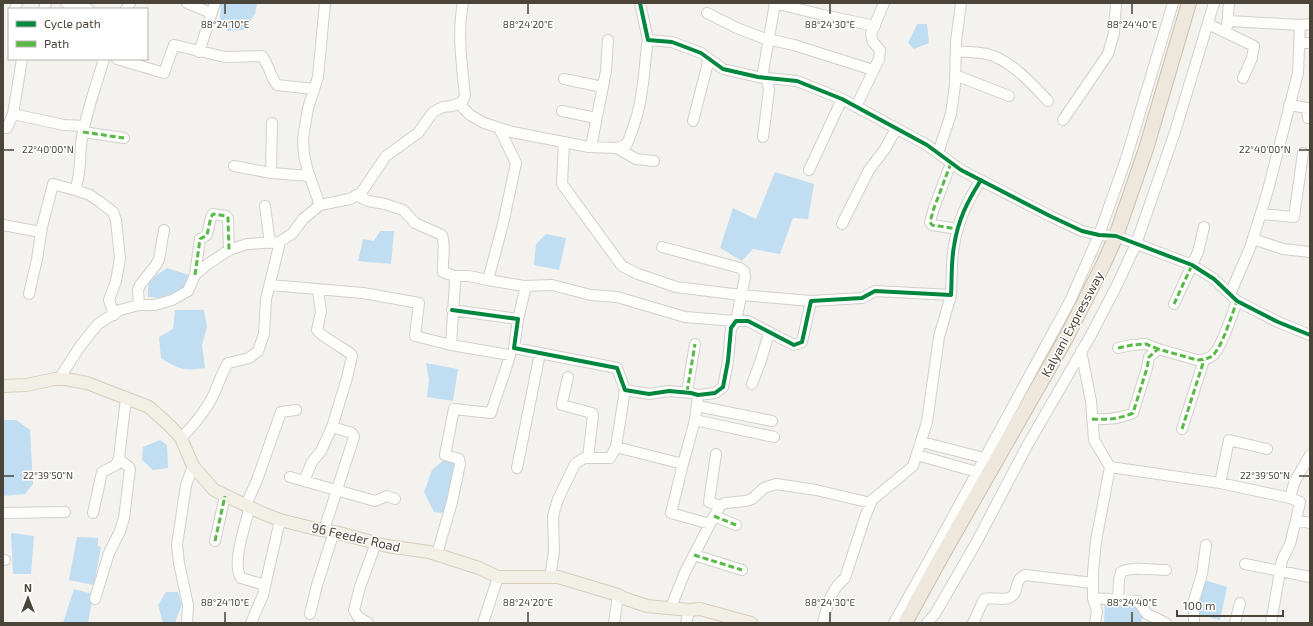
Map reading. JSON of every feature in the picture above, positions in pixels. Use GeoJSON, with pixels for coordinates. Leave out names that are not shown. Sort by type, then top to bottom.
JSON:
{"type":"FeatureCollection","features":[{"type":"Feature","properties":{"kind":"highway","name":"Kalyani Expressway"},"geometry":{"type":"LineString","coordinates":[[905,623],[1066,338],[1104,263],[1116,236],[1146,149],[1189,3]]}},
{"type":"Feature","properties":{"kind":"main road","name":"96 Feeder Road"},"geometry":{"type":"LineString","coordinates":[[3,386],[26,386],[59,379],[87,383],[149,407],[181,438],[193,466],[214,490],[280,520],[376,543],[423,550],[479,568],[498,577],[550,576],[571,580],[647,606],[671,607],[689,610],[700,609],[751,623]]}},
{"type":"Feature","properties":{"kind":"street"},"geometry":{"type":"LineString","coordinates":[[66,3],[85,8]]}},
{"type":"Feature","properties":{"kind":"street"},"geometry":{"type":"LineString","coordinates":[[187,3],[212,13]]}},
{"type":"Feature","properties":{"kind":"street"},"geometry":{"type":"LineString","coordinates":[[199,52],[215,3]]}},
{"type":"Feature","properties":{"kind":"street"},"geometry":{"type":"LineString","coordinates":[[320,205],[304,155],[303,138],[308,108],[318,76],[325,3]]}},
{"type":"Feature","properties":{"kind":"street"},"geometry":{"type":"LineString","coordinates":[[195,275],[229,250],[247,244],[274,242],[292,234],[303,220],[320,205],[350,199],[361,193],[386,156],[418,133],[433,112],[443,107],[462,102],[465,96],[460,51],[463,3]]}},
{"type":"Feature","properties":{"kind":"street"},"geometry":{"type":"LineString","coordinates":[[459,104],[470,115],[484,123],[512,132],[591,147],[617,148],[627,144],[634,127],[642,90],[644,61],[648,40],[640,3]]}},
{"type":"Feature","properties":{"kind":"street"},"geometry":{"type":"LineString","coordinates":[[763,137],[770,90],[765,78],[768,39],[774,3],[875,26]]}},
{"type":"Feature","properties":{"kind":"street"},"geometry":{"type":"LineString","coordinates":[[856,106],[878,59],[880,50],[873,42],[872,34],[884,3]]}},
{"type":"Feature","properties":{"kind":"street"},"geometry":{"type":"LineString","coordinates":[[938,153],[952,114],[961,3]]}},
{"type":"Feature","properties":{"kind":"street"},"geometry":{"type":"LineString","coordinates":[[1063,120],[1108,54],[1114,33],[1116,3]]}},
{"type":"Feature","properties":{"kind":"street"},"geometry":{"type":"LineString","coordinates":[[894,623],[1070,301],[1100,235],[1126,159],[1173,3]]}},
{"type":"Feature","properties":{"kind":"street"},"geometry":{"type":"LineString","coordinates":[[928,623],[935,614],[976,543],[1027,446],[1118,283],[1136,244],[1175,132],[1214,3]]}},
{"type":"Feature","properties":{"kind":"street"},"geometry":{"type":"LineString","coordinates":[[1226,34],[1229,3]]}},
{"type":"Feature","properties":{"kind":"street"},"geometry":{"type":"LineString","coordinates":[[707,13],[737,28],[768,39],[794,45],[873,70]]}},
{"type":"Feature","properties":{"kind":"street"},"geometry":{"type":"LineString","coordinates":[[1228,21],[1305,25],[1300,43],[1298,73],[1268,190],[1250,248],[1230,294]]}},
{"type":"Feature","properties":{"kind":"street"},"geometry":{"type":"LineString","coordinates":[[1208,24],[1226,34],[1254,46],[1252,58],[1243,78]]}},
{"type":"Feature","properties":{"kind":"street"},"geometry":{"type":"LineString","coordinates":[[591,147],[606,71],[608,40]]}},
{"type":"Feature","properties":{"kind":"street"},"geometry":{"type":"LineString","coordinates":[[648,40],[672,42],[700,53],[723,69],[765,78],[798,81],[842,99],[927,145],[961,170],[1050,216],[1082,231],[1100,235],[1116,236],[1192,265],[1214,279],[1237,301],[1278,322],[1310,335]]}},
{"type":"Feature","properties":{"kind":"street"},"geometry":{"type":"LineString","coordinates":[[1300,43],[1310,43]]}},
{"type":"Feature","properties":{"kind":"street"},"geometry":{"type":"LineString","coordinates":[[121,60],[164,73],[174,45],[225,57],[262,56],[266,61],[273,80],[277,85],[314,89]]}},
{"type":"Feature","properties":{"kind":"street"},"geometry":{"type":"LineString","coordinates":[[956,51],[988,54],[1010,65],[1025,77],[1048,101]]}},
{"type":"Feature","properties":{"kind":"street"},"geometry":{"type":"LineString","coordinates":[[693,121],[709,59]]}},
{"type":"Feature","properties":{"kind":"street"},"geometry":{"type":"LineString","coordinates":[[3,128],[7,128],[13,114],[22,60]]}},
{"type":"Feature","properties":{"kind":"street"},"geometry":{"type":"LineString","coordinates":[[75,190],[78,183],[84,129],[104,60]]}},
{"type":"Feature","properties":{"kind":"street"},"geometry":{"type":"LineString","coordinates":[[956,76],[1009,96]]}},
{"type":"Feature","properties":{"kind":"street"},"geometry":{"type":"LineString","coordinates":[[564,79],[603,87]]}},
{"type":"Feature","properties":{"kind":"street"},"geometry":{"type":"LineString","coordinates":[[809,170],[842,99]]}},
{"type":"Feature","properties":{"kind":"street"},"geometry":{"type":"LineString","coordinates":[[1289,105],[1307,108],[1308,118],[1310,118]]}},
{"type":"Feature","properties":{"kind":"street"},"geometry":{"type":"LineString","coordinates":[[562,111],[596,118]]}},
{"type":"Feature","properties":{"kind":"street"},"geometry":{"type":"LineString","coordinates":[[13,114],[124,138]]}},
{"type":"Feature","properties":{"kind":"street"},"geometry":{"type":"LineString","coordinates":[[271,173],[272,123]]}},
{"type":"Feature","properties":{"kind":"street"},"geometry":{"type":"LineString","coordinates":[[488,280],[503,224],[516,163],[499,128]]}},
{"type":"Feature","properties":{"kind":"street"},"geometry":{"type":"LineString","coordinates":[[842,224],[869,170],[885,149],[896,129]]}},
{"type":"Feature","properties":{"kind":"street"},"geometry":{"type":"LineString","coordinates":[[564,142],[562,184],[622,266],[638,274],[676,286],[741,295],[811,301],[862,298],[875,291],[951,295]]}},
{"type":"Feature","properties":{"kind":"street"},"geometry":{"type":"LineString","coordinates":[[617,148],[636,159],[654,161]]}},
{"type":"Feature","properties":{"kind":"street"},"geometry":{"type":"LineString","coordinates":[[1261,214],[1294,218],[1303,153]]}},
{"type":"Feature","properties":{"kind":"street"},"geometry":{"type":"LineString","coordinates":[[951,163],[930,222],[932,225],[958,229]]}},
{"type":"Feature","properties":{"kind":"street"},"geometry":{"type":"LineString","coordinates":[[234,166],[271,173],[310,176]]}},
{"type":"Feature","properties":{"kind":"street"},"geometry":{"type":"LineString","coordinates":[[823,623],[828,601],[839,583],[845,578],[872,500],[913,466],[922,442],[927,422],[939,337],[951,295],[954,247],[958,229],[968,201],[981,180]]}},
{"type":"Feature","properties":{"kind":"street"},"geometry":{"type":"LineString","coordinates":[[29,294],[37,259],[41,232],[53,184],[90,195],[112,212],[116,220],[120,258],[116,281],[109,300],[114,315]]}},
{"type":"Feature","properties":{"kind":"street"},"geometry":{"type":"LineString","coordinates":[[356,195],[368,201],[385,204],[403,210],[415,222],[442,235],[444,243],[442,261],[444,272],[454,276],[469,276],[524,286],[552,286],[591,295],[617,297],[685,317],[748,321],[794,345],[802,342],[811,301]]}},
{"type":"Feature","properties":{"kind":"street"},"geometry":{"type":"LineString","coordinates":[[181,438],[195,424],[212,398],[223,371],[228,363],[249,358],[258,351],[264,334],[266,299],[279,246],[274,242],[265,206]]}},
{"type":"Feature","properties":{"kind":"street"},"geometry":{"type":"LineString","coordinates":[[59,379],[81,345],[98,324],[120,310],[138,305],[155,305],[172,300],[188,291],[195,275],[200,239],[207,235],[213,214],[226,216],[228,218],[229,250]]}},
{"type":"Feature","properties":{"kind":"street"},"geometry":{"type":"LineString","coordinates":[[3,225],[41,232]]}},
{"type":"Feature","properties":{"kind":"street"},"geometry":{"type":"LineString","coordinates":[[1174,304],[1198,252],[1204,227]]}},
{"type":"Feature","properties":{"kind":"street"},"geometry":{"type":"LineString","coordinates":[[138,305],[138,290],[140,284],[156,265],[159,259],[164,230]]}},
{"type":"Feature","properties":{"kind":"street"},"geometry":{"type":"LineString","coordinates":[[1253,239],[1283,248],[1310,252]]}},
{"type":"Feature","properties":{"kind":"street"},"geometry":{"type":"LineString","coordinates":[[625,390],[649,394],[664,392],[687,392],[698,395],[715,393],[723,387],[728,361],[731,328],[736,321],[745,277],[744,271],[740,268],[662,247]]}},
{"type":"Feature","properties":{"kind":"street"},"geometry":{"type":"LineString","coordinates":[[451,345],[452,310],[455,283],[454,276]]}},
{"type":"Feature","properties":{"kind":"street"},"geometry":{"type":"LineString","coordinates":[[270,285],[318,290],[363,292],[419,303],[415,336],[451,345],[510,354],[505,373],[497,392],[492,413],[454,409],[445,455],[459,459],[460,464],[452,502],[437,554]]}},
{"type":"Feature","properties":{"kind":"street"},"geometry":{"type":"LineString","coordinates":[[524,286],[525,290],[518,318],[514,348],[617,368],[625,390],[616,447],[610,458],[584,458],[575,464],[558,499],[554,516],[554,552],[550,576]]}},
{"type":"Feature","properties":{"kind":"street"},"geometry":{"type":"LineString","coordinates":[[304,481],[312,462],[321,451],[332,427],[348,378],[352,356],[319,333],[317,330],[321,312],[318,290]]}},
{"type":"Feature","properties":{"kind":"street"},"geometry":{"type":"LineString","coordinates":[[1118,348],[1146,344],[1197,360],[1204,360],[1211,357],[1217,351],[1237,301]]}},
{"type":"Feature","properties":{"kind":"street"},"geometry":{"type":"LineString","coordinates":[[452,310],[518,318]]}},
{"type":"Feature","properties":{"kind":"street"},"geometry":{"type":"LineString","coordinates":[[752,384],[769,333]]}},
{"type":"Feature","properties":{"kind":"street"},"geometry":{"type":"LineString","coordinates":[[687,392],[695,344]]}},
{"type":"Feature","properties":{"kind":"street"},"geometry":{"type":"LineString","coordinates":[[1092,420],[1112,420],[1123,418],[1133,413],[1149,357],[1158,349]]}},
{"type":"Feature","properties":{"kind":"street"},"geometry":{"type":"LineString","coordinates":[[1081,351],[1091,401],[1094,440],[1110,466],[1096,541],[1093,583],[1093,598],[1097,611],[1095,623]]}},
{"type":"Feature","properties":{"kind":"street"},"geometry":{"type":"LineString","coordinates":[[517,468],[540,353]]}},
{"type":"Feature","properties":{"kind":"street"},"geometry":{"type":"LineString","coordinates":[[1182,429],[1204,360]]}},
{"type":"Feature","properties":{"kind":"street"},"geometry":{"type":"LineString","coordinates":[[568,377],[562,405],[592,413],[593,415],[588,458]]}},
{"type":"Feature","properties":{"kind":"street"},"geometry":{"type":"LineString","coordinates":[[698,395],[695,420],[671,513],[736,525]]}},
{"type":"Feature","properties":{"kind":"street"},"geometry":{"type":"LineString","coordinates":[[94,513],[101,474],[104,471],[116,466],[119,458],[126,398]]}},
{"type":"Feature","properties":{"kind":"street"},"geometry":{"type":"LineString","coordinates":[[697,406],[772,421]]}},
{"type":"Feature","properties":{"kind":"street"},"geometry":{"type":"LineString","coordinates":[[265,585],[241,578],[238,570],[241,544],[248,506],[281,412],[296,410]]}},
{"type":"Feature","properties":{"kind":"street"},"geometry":{"type":"LineString","coordinates":[[695,420],[774,437]]}},
{"type":"Feature","properties":{"kind":"street"},"geometry":{"type":"LineString","coordinates":[[310,614],[338,490],[354,434],[332,427]]}},
{"type":"Feature","properties":{"kind":"street"},"geometry":{"type":"LineString","coordinates":[[1220,483],[1230,440],[1267,449]]}},
{"type":"Feature","properties":{"kind":"street"},"geometry":{"type":"LineString","coordinates":[[922,442],[984,458]]}},
{"type":"Feature","properties":{"kind":"street"},"geometry":{"type":"LineString","coordinates":[[616,447],[683,464]]}},
{"type":"Feature","properties":{"kind":"street"},"geometry":{"type":"LineString","coordinates":[[716,454],[709,502],[720,506]]}},
{"type":"Feature","properties":{"kind":"street"},"geometry":{"type":"LineString","coordinates":[[1290,498],[1294,483],[1310,454]]}},
{"type":"Feature","properties":{"kind":"street"},"geometry":{"type":"LineString","coordinates":[[917,455],[977,472]]}},
{"type":"Feature","properties":{"kind":"street"},"geometry":{"type":"LineString","coordinates":[[95,599],[109,553],[120,531],[124,518],[130,469],[119,458]]}},
{"type":"Feature","properties":{"kind":"street"},"geometry":{"type":"LineString","coordinates":[[187,623],[188,604],[176,545],[186,485],[193,466]]}},
{"type":"Feature","properties":{"kind":"street"},"geometry":{"type":"LineString","coordinates":[[1110,466],[1220,483],[1290,498],[1300,502],[1290,544],[1282,560],[1271,623]]}},
{"type":"Feature","properties":{"kind":"street"},"geometry":{"type":"LineString","coordinates":[[290,477],[375,501],[387,496],[395,499]]}},
{"type":"Feature","properties":{"kind":"street"},"geometry":{"type":"LineString","coordinates":[[671,607],[685,572],[712,520],[720,506],[725,503],[752,499],[764,488],[776,484],[816,490],[871,504]]}},
{"type":"Feature","properties":{"kind":"street"},"geometry":{"type":"LineString","coordinates":[[215,541],[225,496]]}},
{"type":"Feature","properties":{"kind":"street"},"geometry":{"type":"LineString","coordinates":[[3,513],[65,512]]}},
{"type":"Feature","properties":{"kind":"street"},"geometry":{"type":"LineString","coordinates":[[251,623],[263,595],[280,520]]}},
{"type":"Feature","properties":{"kind":"street"},"geometry":{"type":"LineString","coordinates":[[1296,520],[1310,523]]}},
{"type":"Feature","properties":{"kind":"street"},"geometry":{"type":"LineString","coordinates":[[368,623],[358,617],[354,610],[360,587],[376,543]]}},
{"type":"Feature","properties":{"kind":"street"},"geometry":{"type":"LineString","coordinates":[[1194,623],[1194,611],[1192,607],[1202,574],[1206,545]]}},
{"type":"Feature","properties":{"kind":"street"},"geometry":{"type":"LineString","coordinates":[[694,555],[742,570]]}},
{"type":"Feature","properties":{"kind":"street"},"geometry":{"type":"LineString","coordinates":[[1245,564],[1310,577]]}},
{"type":"Feature","properties":{"kind":"street"},"geometry":{"type":"LineString","coordinates":[[1118,599],[1119,580],[1121,572],[1124,570],[1166,570]]}},
{"type":"Feature","properties":{"kind":"street"},"geometry":{"type":"LineString","coordinates":[[973,623],[984,599],[988,597],[1005,599],[1010,597],[1014,594],[1018,580],[1025,575],[1093,583]]}},
{"type":"Feature","properties":{"kind":"street"},"geometry":{"type":"LineString","coordinates":[[483,623],[498,577]]}},
{"type":"Feature","properties":{"kind":"street"},"geometry":{"type":"LineString","coordinates":[[614,623],[618,595]]}},
{"type":"Feature","properties":{"kind":"street"},"geometry":{"type":"LineString","coordinates":[[1093,598],[1138,601],[1147,614],[1166,623]]}},
{"type":"Feature","properties":{"kind":"street"},"geometry":{"type":"LineString","coordinates":[[1236,623],[1240,603]]}},
{"type":"Feature","properties":{"kind":"street"},"geometry":{"type":"LineString","coordinates":[[686,623],[689,610]]}},
{"type":"Feature","properties":{"kind":"water"},"geometry":{"type":"Polygon","coordinates":[[[221,3],[257,3],[255,14],[244,30],[227,31],[220,19],[221,3]]]}},
{"type":"Feature","properties":{"kind":"water"},"geometry":{"type":"Polygon","coordinates":[[[917,24],[927,24],[929,43],[914,49],[908,43],[917,24]]]}},
{"type":"Feature","properties":{"kind":"water"},"geometry":{"type":"Polygon","coordinates":[[[775,172],[814,184],[808,219],[793,218],[780,254],[753,249],[742,261],[720,248],[733,208],[756,219],[775,172]]]}},
{"type":"Feature","properties":{"kind":"water"},"geometry":{"type":"Polygon","coordinates":[[[380,231],[394,231],[391,264],[358,261],[363,239],[374,241],[380,231]]]}},
{"type":"Feature","properties":{"kind":"water"},"geometry":{"type":"Polygon","coordinates":[[[546,234],[566,238],[559,270],[534,265],[536,244],[546,234]]]}},
{"type":"Feature","properties":{"kind":"water"},"geometry":{"type":"Polygon","coordinates":[[[167,268],[189,275],[187,284],[183,291],[172,298],[167,299],[148,297],[150,282],[167,268]]]}},
{"type":"Feature","properties":{"kind":"water"},"geometry":{"type":"Polygon","coordinates":[[[175,310],[204,310],[207,327],[202,345],[205,368],[182,369],[161,358],[159,337],[173,329],[175,310]]]}},
{"type":"Feature","properties":{"kind":"water"},"geometry":{"type":"Polygon","coordinates":[[[426,363],[458,369],[453,401],[427,397],[429,380],[426,363]]]}},
{"type":"Feature","properties":{"kind":"water"},"geometry":{"type":"Polygon","coordinates":[[[3,420],[16,420],[30,430],[33,484],[25,494],[3,496],[3,420]]]}},
{"type":"Feature","properties":{"kind":"water"},"geometry":{"type":"Polygon","coordinates":[[[160,440],[167,445],[168,468],[153,470],[142,460],[143,447],[160,440]]]}},
{"type":"Feature","properties":{"kind":"water"},"geometry":{"type":"Polygon","coordinates":[[[444,460],[455,462],[451,514],[434,512],[424,492],[432,470],[444,460]]]}},
{"type":"Feature","properties":{"kind":"water"},"geometry":{"type":"Polygon","coordinates":[[[11,533],[34,536],[31,574],[13,574],[11,533]]]}},
{"type":"Feature","properties":{"kind":"water"},"geometry":{"type":"Polygon","coordinates":[[[77,537],[98,538],[98,546],[101,547],[94,585],[69,580],[77,537]]]}},
{"type":"Feature","properties":{"kind":"water"},"geometry":{"type":"Polygon","coordinates":[[[1201,579],[1227,587],[1220,620],[1193,613],[1201,579]]]}},
{"type":"Feature","properties":{"kind":"water"},"geometry":{"type":"Polygon","coordinates":[[[74,589],[93,594],[88,623],[63,623],[74,589]]]}},
{"type":"Feature","properties":{"kind":"water"},"geometry":{"type":"Polygon","coordinates":[[[166,592],[178,592],[182,604],[175,623],[163,623],[158,605],[166,592]]]}},
{"type":"Feature","properties":{"kind":"water"},"geometry":{"type":"Polygon","coordinates":[[[1105,599],[1124,599],[1143,613],[1141,623],[1104,623],[1105,599]]]}},
{"type":"Feature","properties":{"kind":"marked path"},"geometry":{"type":"LineString","coordinates":[[83,132],[124,138]]}},
{"type":"Feature","properties":{"kind":"marked path"},"geometry":{"type":"LineString","coordinates":[[951,163],[930,222],[932,225],[958,229]]}},
{"type":"Feature","properties":{"kind":"marked path"},"geometry":{"type":"LineString","coordinates":[[195,275],[200,239],[207,235],[213,214],[226,216],[228,218],[229,250]]}},
{"type":"Feature","properties":{"kind":"marked path"},"geometry":{"type":"LineString","coordinates":[[1174,304],[1192,265]]}},
{"type":"Feature","properties":{"kind":"marked path"},"geometry":{"type":"LineString","coordinates":[[1092,419],[1113,419],[1133,413],[1149,357],[1158,349],[1197,360],[1212,356],[1223,339],[1237,301]]}},
{"type":"Feature","properties":{"kind":"marked path"},"geometry":{"type":"LineString","coordinates":[[687,392],[695,344]]}},
{"type":"Feature","properties":{"kind":"marked path"},"geometry":{"type":"LineString","coordinates":[[1118,348],[1146,344],[1158,349]]}},
{"type":"Feature","properties":{"kind":"marked path"},"geometry":{"type":"LineString","coordinates":[[1182,429],[1204,360]]}},
{"type":"Feature","properties":{"kind":"marked path"},"geometry":{"type":"LineString","coordinates":[[215,541],[225,496]]}},
{"type":"Feature","properties":{"kind":"marked path"},"geometry":{"type":"LineString","coordinates":[[714,516],[736,525]]}},
{"type":"Feature","properties":{"kind":"marked path"},"geometry":{"type":"LineString","coordinates":[[694,555],[742,570]]}},
{"type":"Feature","properties":{"kind":"cycle path"},"geometry":{"type":"LineString","coordinates":[[640,3],[648,40],[672,42],[701,53],[723,69],[758,77],[797,81],[842,99],[927,145],[961,170],[1050,216],[1082,231],[1099,235],[1116,236],[1192,265],[1214,279],[1237,301],[1278,322],[1310,335]]}},
{"type":"Feature","properties":{"kind":"cycle path"},"geometry":{"type":"LineString","coordinates":[[452,310],[518,319],[514,348],[617,368],[625,390],[649,394],[669,391],[698,395],[715,393],[723,387],[728,361],[731,328],[736,321],[748,321],[794,345],[802,342],[811,301],[862,298],[875,291],[951,295],[952,258],[958,228],[967,204],[981,180]]}}]}
